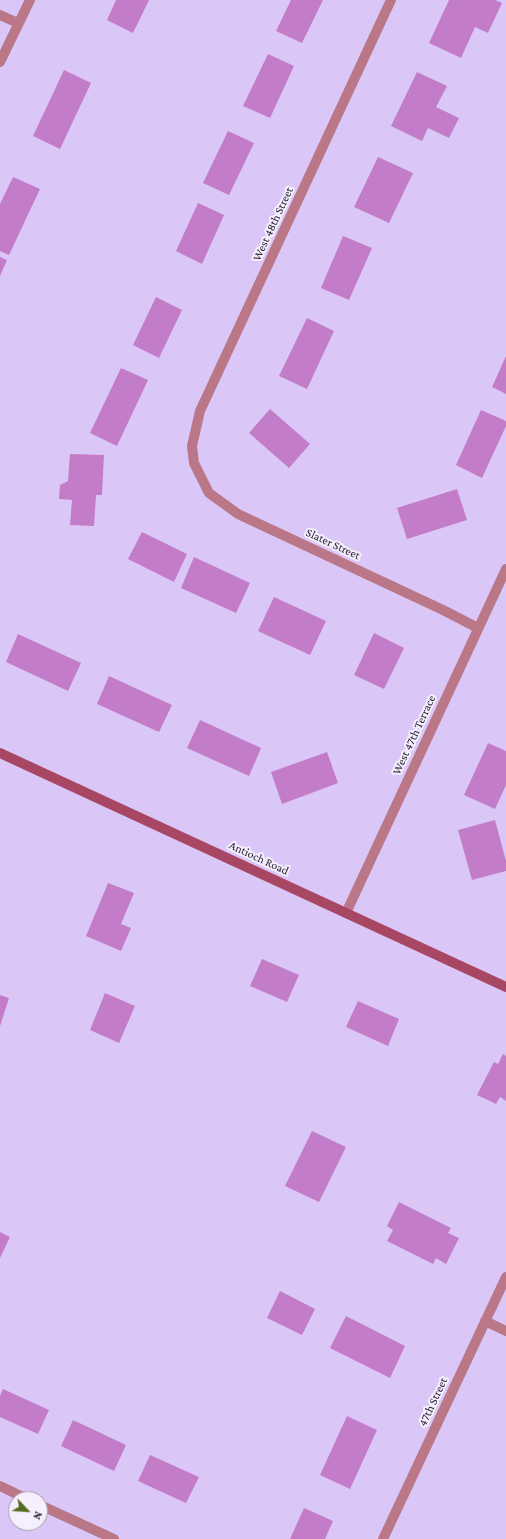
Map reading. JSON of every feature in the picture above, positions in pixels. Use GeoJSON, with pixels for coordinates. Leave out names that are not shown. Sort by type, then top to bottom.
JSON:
{"type":"FeatureCollection","features":[{"type":"Feature","properties":{"kind":"main road","name":"Antioch Road"},"geometry":{"type":"LineString","coordinates":[[0,753],[506,987]]}},
{"type":"Feature","properties":{"kind":"street"},"geometry":{"type":"LineString","coordinates":[[0,62],[30,0]]}},
{"type":"Feature","properties":{"kind":"street","name":"West 48th Street"},"geometry":{"type":"LineString","coordinates":[[194,463],[192,446],[200,411],[391,0]]}},
{"type":"Feature","properties":{"kind":"street"},"geometry":{"type":"LineString","coordinates":[[0,15],[18,23]]}},
{"type":"Feature","properties":{"kind":"street","name":"Slater Street"},"geometry":{"type":"LineString","coordinates":[[194,463],[209,493],[238,514],[429,603],[478,628]]}},
{"type":"Feature","properties":{"kind":"street","name":"West 47th Terrace"},"geometry":{"type":"LineString","coordinates":[[346,913],[506,569]]}},
{"type":"Feature","properties":{"kind":"street","name":"47th Street"},"geometry":{"type":"LineString","coordinates":[[383,1539],[467,1361],[484,1321],[506,1277]]}},
{"type":"Feature","properties":{"kind":"street"},"geometry":{"type":"LineString","coordinates":[[484,1321],[506,1331]]}},
{"type":"Feature","properties":{"kind":"street"},"geometry":{"type":"LineString","coordinates":[[0,1486],[11,1491]]}},
{"type":"Feature","properties":{"kind":"street"},"geometry":{"type":"LineString","coordinates":[[48,1509],[114,1539]]}},
{"type":"Feature","properties":{"kind":"building"},"geometry":{"type":"Polygon","coordinates":[[[116,0],[149,0],[133,33],[107,20],[116,0]]]}},
{"type":"Feature","properties":{"kind":"building"},"geometry":{"type":"Polygon","coordinates":[[[291,0],[323,0],[302,43],[276,31],[291,0]]]}},
{"type":"Feature","properties":{"kind":"building"},"geometry":{"type":"Polygon","coordinates":[[[449,0],[495,0],[502,3],[488,33],[475,27],[461,58],[429,43],[449,0]]]}},
{"type":"Feature","properties":{"kind":"building"},"geometry":{"type":"Polygon","coordinates":[[[268,54],[294,66],[270,118],[243,106],[268,54]]]}},
{"type":"Feature","properties":{"kind":"building"},"geometry":{"type":"Polygon","coordinates":[[[64,70],[91,83],[60,149],[33,136],[64,70]]]}},
{"type":"Feature","properties":{"kind":"building"},"geometry":{"type":"Polygon","coordinates":[[[417,72],[447,86],[436,107],[459,118],[449,138],[428,128],[422,141],[391,126],[417,72]]]}},
{"type":"Feature","properties":{"kind":"building"},"geometry":{"type":"Polygon","coordinates":[[[228,131],[254,143],[229,195],[203,183],[228,131]]]}},
{"type":"Feature","properties":{"kind":"building"},"geometry":{"type":"Polygon","coordinates":[[[378,157],[413,173],[389,223],[354,207],[378,157]]]}},
{"type":"Feature","properties":{"kind":"building"},"geometry":{"type":"Polygon","coordinates":[[[13,177],[40,189],[9,255],[0,251],[0,204],[13,177]]]}},
{"type":"Feature","properties":{"kind":"building"},"geometry":{"type":"Polygon","coordinates":[[[198,203],[224,215],[202,264],[176,251],[198,203]]]}},
{"type":"Feature","properties":{"kind":"building"},"geometry":{"type":"Polygon","coordinates":[[[343,236],[372,248],[349,300],[321,288],[343,236]]]}},
{"type":"Feature","properties":{"kind":"building"},"geometry":{"type":"Polygon","coordinates":[[[0,257],[7,260],[0,276],[0,257]]]}},
{"type":"Feature","properties":{"kind":"building"},"geometry":{"type":"Polygon","coordinates":[[[156,297],[182,310],[159,358],[133,345],[156,297]]]}},
{"type":"Feature","properties":{"kind":"building"},"geometry":{"type":"Polygon","coordinates":[[[307,318],[334,331],[307,389],[279,376],[307,318]]]}},
{"type":"Feature","properties":{"kind":"building"},"geometry":{"type":"Polygon","coordinates":[[[506,356],[506,394],[492,387],[506,356]]]}},
{"type":"Feature","properties":{"kind":"building"},"geometry":{"type":"Polygon","coordinates":[[[121,368],[148,380],[117,446],[90,433],[121,368]]]}},
{"type":"Feature","properties":{"kind":"building"},"geometry":{"type":"Polygon","coordinates":[[[270,409],[310,444],[289,468],[249,433],[270,409]]]}},
{"type":"Feature","properties":{"kind":"building"},"geometry":{"type":"Polygon","coordinates":[[[481,410],[506,421],[506,426],[482,478],[456,465],[481,410]]]}},
{"type":"Feature","properties":{"kind":"building"},"geometry":{"type":"Polygon","coordinates":[[[70,454],[104,455],[102,495],[96,495],[94,526],[70,525],[72,500],[59,499],[60,485],[68,481],[70,454]]]}},
{"type":"Feature","properties":{"kind":"building"},"geometry":{"type":"Polygon","coordinates":[[[457,489],[467,520],[407,539],[397,508],[457,489]]]}},
{"type":"Feature","properties":{"kind":"building"},"geometry":{"type":"Polygon","coordinates":[[[142,532],[187,554],[174,582],[128,559],[142,532]]]}},
{"type":"Feature","properties":{"kind":"building"},"geometry":{"type":"Polygon","coordinates":[[[194,557],[250,583],[236,613],[181,588],[194,557]]]}},
{"type":"Feature","properties":{"kind":"building"},"geometry":{"type":"Polygon","coordinates":[[[274,597],[326,621],[310,655],[258,631],[274,597]]]}},
{"type":"Feature","properties":{"kind":"building"},"geometry":{"type":"Polygon","coordinates":[[[374,633],[404,648],[384,689],[354,675],[374,633]]]}},
{"type":"Feature","properties":{"kind":"building"},"geometry":{"type":"Polygon","coordinates":[[[18,634],[81,663],[68,691],[6,662],[18,634]]]}},
{"type":"Feature","properties":{"kind":"building"},"geometry":{"type":"Polygon","coordinates":[[[109,676],[172,705],[159,732],[97,704],[109,676]]]}},
{"type":"Feature","properties":{"kind":"building"},"geometry":{"type":"Polygon","coordinates":[[[200,720],[261,748],[249,776],[187,748],[200,720]]]}},
{"type":"Feature","properties":{"kind":"building"},"geometry":{"type":"Polygon","coordinates":[[[488,743],[506,751],[506,785],[495,809],[464,795],[488,743]]]}},
{"type":"Feature","properties":{"kind":"building"},"geometry":{"type":"Polygon","coordinates":[[[327,752],[338,783],[282,804],[271,772],[327,752]]]}},
{"type":"Feature","properties":{"kind":"building"},"geometry":{"type":"Polygon","coordinates":[[[495,820],[506,861],[506,871],[472,880],[458,830],[495,820]]]}},
{"type":"Feature","properties":{"kind":"building"},"geometry":{"type":"Polygon","coordinates":[[[108,883],[134,893],[121,924],[131,928],[121,951],[86,936],[108,883]]]}},
{"type":"Feature","properties":{"kind":"building"},"geometry":{"type":"Polygon","coordinates":[[[262,959],[299,975],[287,1002],[250,986],[262,959]]]}},
{"type":"Feature","properties":{"kind":"building"},"geometry":{"type":"Polygon","coordinates":[[[105,993],[135,1006],[119,1043],[90,1030],[105,993]]]}},
{"type":"Feature","properties":{"kind":"building"},"geometry":{"type":"Polygon","coordinates":[[[0,995],[9,998],[0,1026],[0,995]]]}},
{"type":"Feature","properties":{"kind":"building"},"geometry":{"type":"Polygon","coordinates":[[[358,1001],[399,1019],[388,1046],[346,1027],[358,1001]]]}},
{"type":"Feature","properties":{"kind":"building"},"geometry":{"type":"Polygon","coordinates":[[[503,1054],[506,1056],[506,1101],[500,1097],[496,1104],[477,1095],[494,1062],[498,1064],[503,1054]]]}},
{"type":"Feature","properties":{"kind":"building"},"geometry":{"type":"Polygon","coordinates":[[[312,1131],[346,1147],[319,1202],[285,1186],[312,1131]]]}},
{"type":"Feature","properties":{"kind":"building"},"geometry":{"type":"Polygon","coordinates":[[[399,1202],[451,1228],[448,1233],[459,1238],[446,1264],[436,1258],[433,1264],[387,1241],[393,1230],[387,1226],[399,1202]]]}},
{"type":"Feature","properties":{"kind":"building"},"geometry":{"type":"Polygon","coordinates":[[[0,1232],[10,1237],[0,1258],[0,1232]]]}},
{"type":"Feature","properties":{"kind":"building"},"geometry":{"type":"Polygon","coordinates":[[[280,1291],[315,1309],[302,1335],[267,1318],[280,1291]]]}},
{"type":"Feature","properties":{"kind":"building"},"geometry":{"type":"Polygon","coordinates":[[[346,1316],[405,1346],[390,1378],[330,1348],[346,1316]]]}},
{"type":"Feature","properties":{"kind":"building"},"geometry":{"type":"Polygon","coordinates":[[[3,1389],[49,1410],[38,1434],[0,1417],[0,1396],[3,1389]]]}},
{"type":"Feature","properties":{"kind":"building"},"geometry":{"type":"Polygon","coordinates":[[[347,1416],[377,1430],[350,1489],[320,1475],[347,1416]]]}},
{"type":"Feature","properties":{"kind":"building"},"geometry":{"type":"Polygon","coordinates":[[[73,1420],[126,1445],[114,1471],[61,1446],[73,1420]]]}},
{"type":"Feature","properties":{"kind":"building"},"geometry":{"type":"Polygon","coordinates":[[[150,1455],[199,1477],[186,1503],[138,1481],[150,1455]]]}},
{"type":"Feature","properties":{"kind":"building"},"geometry":{"type":"Polygon","coordinates":[[[304,1508],[333,1521],[325,1539],[290,1539],[304,1508]]]}}]}
